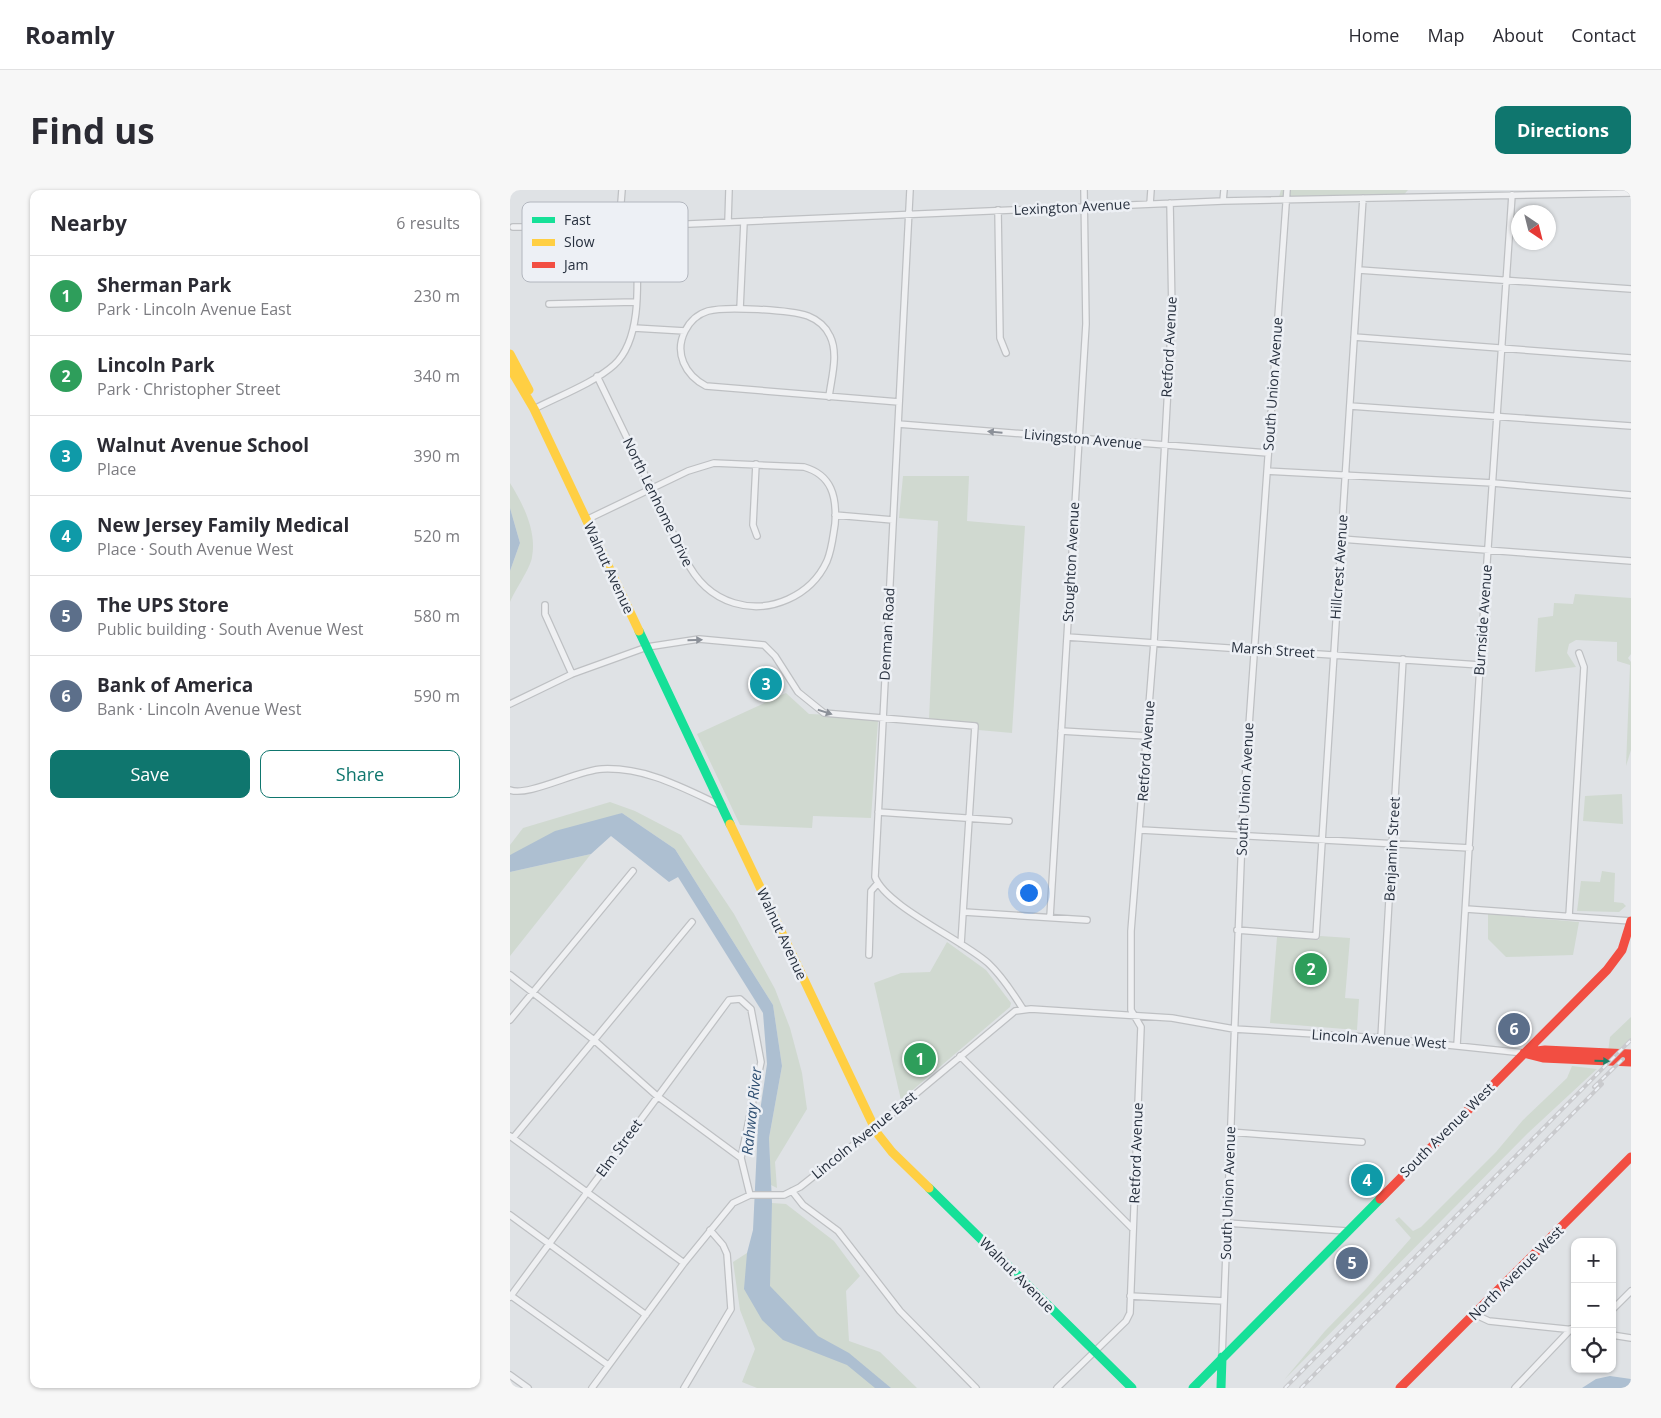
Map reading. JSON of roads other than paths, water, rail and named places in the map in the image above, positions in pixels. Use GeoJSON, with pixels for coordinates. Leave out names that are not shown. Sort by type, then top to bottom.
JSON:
{"type":"FeatureCollection","features":[{"type":"Feature","properties":{"kind":"street"},"geometry":{"type":"LineString","coordinates":[[728,222],[729,190]]}},
{"type":"Feature","properties":{"kind":"street","name":"Denman Road"},"geometry":{"type":"LineString","coordinates":[[878,883],[875,870],[910,190]]}},
{"type":"Feature","properties":{"kind":"street","name":"Stoughton Avenue"},"geometry":{"type":"LineString","coordinates":[[1050,917],[1086,324],[1084,190]]}},
{"type":"Feature","properties":{"kind":"street"},"geometry":{"type":"LineString","coordinates":[[1150,204],[1151,190]]}},
{"type":"Feature","properties":{"kind":"street"},"geometry":{"type":"LineString","coordinates":[[1223,201],[1224,190]]}},
{"type":"Feature","properties":{"kind":"street","name":"South Union Avenue"},"geometry":{"type":"LineString","coordinates":[[1221,1388],[1242,836],[1287,190]]}},
{"type":"Feature","properties":{"kind":"street"},"geometry":{"type":"LineString","coordinates":[[1435,197],[1442,190]]}},
{"type":"Feature","properties":{"kind":"street","name":"Lexington Avenue"},"geometry":{"type":"LineString","coordinates":[[688,224],[1223,201],[1512,195],[1540,192],[1631,193]]}},
{"type":"Feature","properties":{"kind":"street","name":"Burnside Avenue"},"geometry":{"type":"LineString","coordinates":[[1458,1045],[1480,665],[1508,280],[1512,195]]}},
{"type":"Feature","properties":{"kind":"street","name":"Hillcrest Avenue"},"geometry":{"type":"LineString","coordinates":[[1237,930],[1316,936],[1363,198]]}},
{"type":"Feature","properties":{"kind":"street","name":"Retford Avenue"},"geometry":{"type":"LineString","coordinates":[[1057,1388],[1126,1321],[1130,1313],[1140,1027],[1131,1010],[1131,931],[1141,830],[1154,642],[1172,313],[1170,203]]}},
{"type":"Feature","properties":{"kind":"street"},"geometry":{"type":"LineString","coordinates":[[998,210],[1000,338],[1006,353]]}},
{"type":"Feature","properties":{"kind":"street"},"geometry":{"type":"LineString","coordinates":[[740,309],[744,222]]}},
{"type":"Feature","properties":{"kind":"street","name":"Lexington Avenue"},"geometry":{"type":"LineString","coordinates":[[513,227],[522,227]]}},
{"type":"Feature","properties":{"kind":"street"},"geometry":{"type":"LineString","coordinates":[[1359,270],[1631,288]]}},
{"type":"Feature","properties":{"kind":"street"},"geometry":{"type":"LineString","coordinates":[[534,409],[609,369],[623,355],[634,328],[635,282]]}},
{"type":"Feature","properties":{"kind":"street"},"geometry":{"type":"LineString","coordinates":[[549,304],[635,302]]}},
{"type":"Feature","properties":{"kind":"street"},"geometry":{"type":"LineString","coordinates":[[829,397],[834,348],[830,336],[821,324],[803,315],[740,309],[709,311],[695,318],[685,331],[680,347],[683,363],[692,377],[706,386],[829,397],[899,402]]}},
{"type":"Feature","properties":{"kind":"street"},"geometry":{"type":"LineString","coordinates":[[634,328],[685,331]]}},
{"type":"Feature","properties":{"kind":"street"},"geometry":{"type":"LineString","coordinates":[[1354,337],[1631,358]]}},
{"type":"Feature","properties":{"kind":"street","name":"Walnut Avenue"},"geometry":{"type":"LineString","coordinates":[[510,354],[532,395],[534,409]]}},
{"type":"Feature","properties":{"kind":"street","name":"Walnut Avenue"},"geometry":{"type":"LineString","coordinates":[[510,368],[534,409],[874,1128],[892,1152],[1132,1388]]}},
{"type":"Feature","properties":{"kind":"street","name":"North Lenhome Drive"},"geometry":{"type":"LineString","coordinates":[[597,376],[688,565],[697,578],[722,598],[745,605],[769,605],[785,601],[802,591],[814,580],[830,553],[836,515]]}},
{"type":"Feature","properties":{"kind":"street"},"geometry":{"type":"LineString","coordinates":[[1350,406],[1631,426]]}},
{"type":"Feature","properties":{"kind":"street","name":"Livingston Avenue"},"geometry":{"type":"LineString","coordinates":[[898,424],[1078,440],[1268,453]]}},
{"type":"Feature","properties":{"kind":"street"},"geometry":{"type":"LineString","coordinates":[[586,520],[688,471],[714,463],[804,467],[819,473],[828,482],[834,493],[836,515],[892,520]]}},
{"type":"Feature","properties":{"kind":"street"},"geometry":{"type":"LineString","coordinates":[[756,464],[753,525],[757,536]]}},
{"type":"Feature","properties":{"kind":"street"},"geometry":{"type":"LineString","coordinates":[[1267,471],[1493,483],[1631,495]]}},
{"type":"Feature","properties":{"kind":"street"},"geometry":{"type":"LineString","coordinates":[[1341,538],[1631,560]]}},
{"type":"Feature","properties":{"kind":"street"},"geometry":{"type":"LineString","coordinates":[[545,604],[545,614],[572,674]]}},
{"type":"Feature","properties":{"kind":"street","name":"Marsh Street"},"geometry":{"type":"LineString","coordinates":[[1067,637],[1480,665]]}},
{"type":"Feature","properties":{"kind":"street"},"geometry":{"type":"LineString","coordinates":[[510,704],[572,674],[646,647],[699,639],[764,645],[775,656],[798,692],[821,712],[974,726],[961,944]]}},
{"type":"Feature","properties":{"kind":"street"},"geometry":{"type":"LineString","coordinates":[[1570,916],[1584,667],[1579,653]]}},
{"type":"Feature","properties":{"kind":"street","name":"Benjamin Street"},"geometry":{"type":"LineString","coordinates":[[1381,1038],[1403,659]]}},
{"type":"Feature","properties":{"kind":"street"},"geometry":{"type":"LineString","coordinates":[[1061,731],[1147,736]]}},
{"type":"Feature","properties":{"kind":"street"},"geometry":{"type":"LineString","coordinates":[[510,790],[523,792],[585,772],[620,769],[658,777],[722,806]]}},
{"type":"Feature","properties":{"kind":"street"},"geometry":{"type":"LineString","coordinates":[[878,812],[1009,821]]}},
{"type":"Feature","properties":{"kind":"street"},"geometry":{"type":"LineString","coordinates":[[1141,830],[1470,848]]}},
{"type":"Feature","properties":{"kind":"street"},"geometry":{"type":"LineString","coordinates":[[510,1020],[632,871]]}},
{"type":"Feature","properties":{"kind":"street"},"geometry":{"type":"LineString","coordinates":[[869,955],[872,891],[878,883],[888,896],[988,964],[999,975],[1023,1009],[1172,1018],[1234,1028]]}},
{"type":"Feature","properties":{"kind":"street"},"geometry":{"type":"LineString","coordinates":[[1466,908],[1631,921]]}},
{"type":"Feature","properties":{"kind":"street"},"geometry":{"type":"LineString","coordinates":[[964,912],[1087,920]]}},
{"type":"Feature","properties":{"kind":"street","name":"South Avenue West"},"geometry":{"type":"LineString","coordinates":[[1193,1388],[1607,970],[1617,959],[1631,921]]}},
{"type":"Feature","properties":{"kind":"street"},"geometry":{"type":"LineString","coordinates":[[684,1263],[512,1137],[692,922]]}},
{"type":"Feature","properties":{"kind":"street"},"geometry":{"type":"LineString","coordinates":[[510,975],[594,1040],[657,1096],[742,1158],[752,1195],[733,1203],[710,1230],[592,1388]]}},
{"type":"Feature","properties":{"kind":"street","name":"Elm Street"},"geometry":{"type":"LineString","coordinates":[[510,1296],[729,1000],[740,999],[751,1009],[761,1062],[742,1158]]}},
{"type":"Feature","properties":{"kind":"street","name":"Lincoln Avenue East"},"geometry":{"type":"LineString","coordinates":[[752,1195],[776,1196],[792,1192],[874,1128],[1008,1015],[1023,1009]]}},
{"type":"Feature","properties":{"kind":"street","name":"Lincoln Avenue West"},"geometry":{"type":"LineString","coordinates":[[1234,1028],[1458,1045],[1524,1053],[1543,1058],[1631,1062]]}},
{"type":"Feature","properties":{"kind":"street"},"geometry":{"type":"LineString","coordinates":[[1547,1029],[1549,1043],[1553,1051]]}},
{"type":"Feature","properties":{"kind":"street","name":"Lincoln Avenue West"},"geometry":{"type":"LineString","coordinates":[[1524,1053],[1553,1051],[1631,1054]]}},
{"type":"Feature","properties":{"kind":"street"},"geometry":{"type":"LineString","coordinates":[[960,1056],[1133,1229]]}},
{"type":"Feature","properties":{"kind":"street"},"geometry":{"type":"LineString","coordinates":[[1230,1132],[1362,1142]]}},
{"type":"Feature","properties":{"kind":"street","name":"North Avenue West"},"geometry":{"type":"LineString","coordinates":[[1400,1388],[1631,1157]]}},
{"type":"Feature","properties":{"kind":"street"},"geometry":{"type":"LineString","coordinates":[[792,1192],[803,1205],[838,1231],[900,1311],[976,1388]]}},
{"type":"Feature","properties":{"kind":"street"},"geometry":{"type":"LineString","coordinates":[[510,1215],[646,1315]]}},
{"type":"Feature","properties":{"kind":"street"},"geometry":{"type":"LineString","coordinates":[[1227,1223],[1347,1231]]}},
{"type":"Feature","properties":{"kind":"street"},"geometry":{"type":"LineString","coordinates":[[684,1388],[731,1309],[727,1254],[723,1245],[710,1230]]}},
{"type":"Feature","properties":{"kind":"street"},"geometry":{"type":"LineString","coordinates":[[1616,1306],[1631,1291]]}},
{"type":"Feature","properties":{"kind":"street"},"geometry":{"type":"LineString","coordinates":[[510,1296],[608,1365]]}},
{"type":"Feature","properties":{"kind":"street"},"geometry":{"type":"LineString","coordinates":[[1130,1296],[1224,1301]]}},
{"type":"Feature","properties":{"kind":"street"},"geometry":{"type":"LineString","coordinates":[[1474,1314],[1489,1320],[1571,1330]]}},
{"type":"Feature","properties":{"kind":"street"},"geometry":{"type":"LineString","coordinates":[[1515,1388],[1571,1332]]}},
{"type":"Feature","properties":{"kind":"street"},"geometry":{"type":"LineString","coordinates":[[1616,1336],[1631,1338]]}},
{"type":"Feature","properties":{"kind":"street"},"geometry":{"type":"LineString","coordinates":[[510,1375],[528,1388]]}},
{"type":"Feature","properties":{"kind":"water"},"geometry":{"type":"Polygon","coordinates":[[[510,508],[520,543],[510,571],[510,508]]]}},
{"type":"Feature","properties":{"kind":"water"},"geometry":{"type":"Polygon","coordinates":[[[622,813],[675,849],[773,1005],[782,1066],[769,1138],[772,1203],[770,1286],[818,1336],[849,1353],[891,1388],[875,1388],[847,1365],[783,1340],[762,1320],[744,1289],[747,1253],[753,1230],[758,1125],[767,1064],[763,1013],[678,877],[669,882],[611,836],[591,854],[510,872],[510,855],[555,831],[622,813]]]}},
{"type":"Feature","properties":{"kind":"water"},"geometry":{"type":"Polygon","coordinates":[[[1610,1376],[1631,1379],[1631,1388],[1582,1388],[1596,1379],[1610,1376]]]}},
{"type":"Feature","properties":{"kind":"railway"},"geometry":{"type":"LineString","coordinates":[[1285,1388],[1631,1040]]}},
{"type":"Feature","properties":{"kind":"railway"},"geometry":{"type":"LineString","coordinates":[[1594,1087],[1623,1059]]}},
{"type":"Feature","properties":{"kind":"railway"},"geometry":{"type":"LineString","coordinates":[[1301,1388],[1602,1084]]}},
{"type":"Feature","properties":{"kind":"place","name":"Walnut Avenue School"},"geometry":{"type":"Point","coordinates":[766,684]}},
{"type":"Feature","properties":{"kind":"place","name":"Lincoln Park"},"geometry":{"type":"Point","coordinates":[1311,969]}},
{"type":"Feature","properties":{"kind":"place","name":"Bank of America"},"geometry":{"type":"Point","coordinates":[1514,1029]}},
{"type":"Feature","properties":{"kind":"place","name":"Sherman Park"},"geometry":{"type":"Point","coordinates":[920,1059]}},
{"type":"Feature","properties":{"kind":"place","name":"New Jersey Family Medical"},"geometry":{"type":"Point","coordinates":[1367,1180]}},
{"type":"Feature","properties":{"kind":"place","name":"The UPS Store"},"geometry":{"type":"Point","coordinates":[1352,1263]}},
{"type":"Feature","properties":{"kind":"water label","name":"Rahway River"},"geometry":{"type":"Point","coordinates":[752,1111]}}]}
